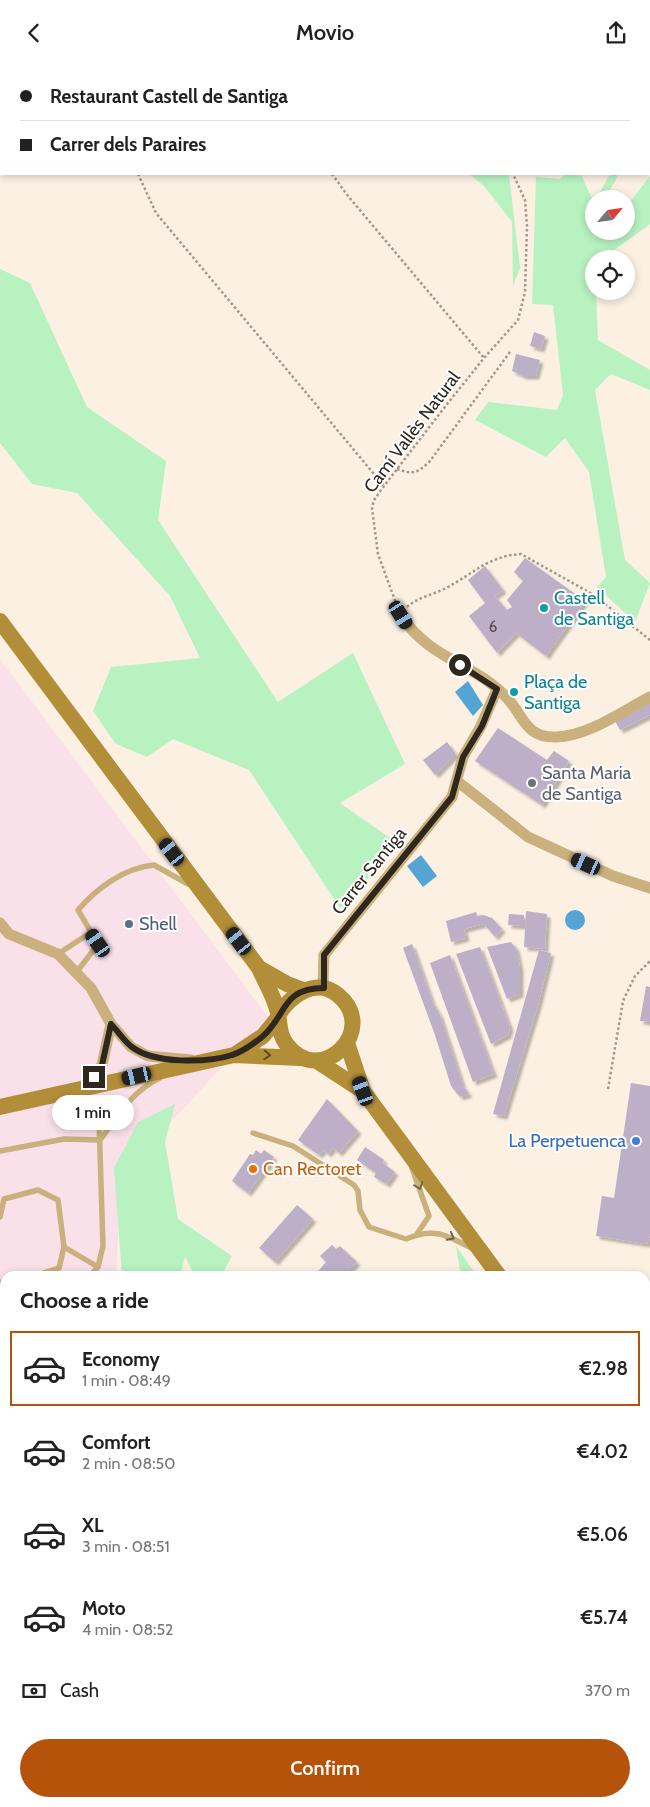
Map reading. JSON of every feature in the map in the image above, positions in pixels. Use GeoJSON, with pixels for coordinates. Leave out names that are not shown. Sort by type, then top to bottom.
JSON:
{"type":"FeatureCollection","features":[{"type":"Feature","properties":{"kind":"main road"},"geometry":{"type":"LineString","coordinates":[[0,621],[259,967],[286,1044],[301,1058]]}},
{"type":"Feature","properties":{"kind":"main road"},"geometry":{"type":"LineString","coordinates":[[259,967],[287,984],[304,990],[324,988],[337,994],[347,1004],[352,1015],[352,1030],[347,1043],[335,1055],[317,1061]]}},
{"type":"Feature","properties":{"kind":"main road"},"geometry":{"type":"LineString","coordinates":[[234,1055],[263,1036],[285,1005],[304,990]]}},
{"type":"Feature","properties":{"kind":"main road"},"geometry":{"type":"LineString","coordinates":[[347,1043],[363,1091],[495,1271]]}},
{"type":"Feature","properties":{"kind":"main road"},"geometry":{"type":"LineString","coordinates":[[0,1107],[234,1055],[301,1058],[317,1061],[363,1091]]}},
{"type":"Feature","properties":{"kind":"street"},"geometry":{"type":"LineString","coordinates":[[401,615],[424,644],[497,689],[514,706],[525,724],[535,733],[555,737],[584,731],[650,697]]}},
{"type":"Feature","properties":{"kind":"street","name":"Carrer Santiga"},"geometry":{"type":"LineString","coordinates":[[324,988],[324,955],[452,797],[463,757],[482,726],[497,689]]}},
{"type":"Feature","properties":{"kind":"street"},"geometry":{"type":"LineString","coordinates":[[457,781],[528,837],[613,876],[650,888]]}},
{"type":"Feature","properties":{"kind":"street"},"geometry":{"type":"LineString","coordinates":[[0,923],[9,934],[58,954],[91,988],[111,1024],[131,1047],[148,1056],[174,1060],[213,1060]]}},
{"type":"Feature","properties":{"kind":"street"},"geometry":{"type":"LineString","coordinates":[[84,1088],[102,1065],[111,1024]]}},
{"type":"Feature","properties":{"kind":"lane"},"geometry":{"type":"LineString","coordinates":[[76,973],[98,944],[78,910],[88,898],[125,872],[154,865],[187,883],[220,915]]}},
{"type":"Feature","properties":{"kind":"lane"},"geometry":{"type":"LineString","coordinates":[[58,954],[90,933]]}},
{"type":"Feature","properties":{"kind":"lane"},"geometry":{"type":"LineString","coordinates":[[100,1139],[128,1100],[141,1089],[190,1064]]}},
{"type":"Feature","properties":{"kind":"lane"},"geometry":{"type":"LineString","coordinates":[[39,1098],[83,1100],[95,1107],[99,1120],[103,1246],[98,1267],[94,1271]]}},
{"type":"Feature","properties":{"kind":"lane"},"geometry":{"type":"LineString","coordinates":[[253,1133],[294,1146],[354,1185],[358,1191],[360,1210],[369,1227],[406,1239],[417,1234],[443,1233],[482,1254]]}},
{"type":"Feature","properties":{"kind":"lane"},"geometry":{"type":"LineString","coordinates":[[0,1151],[64,1139],[100,1139]]}},
{"type":"Feature","properties":{"kind":"lane"},"geometry":{"type":"LineString","coordinates":[[401,1141],[428,1216],[417,1234]]}},
{"type":"Feature","properties":{"kind":"lane"},"geometry":{"type":"LineString","coordinates":[[0,1217],[4,1199],[38,1191],[58,1200],[64,1247],[59,1268],[50,1271]]}},
{"type":"Feature","properties":{"kind":"lane"},"geometry":{"type":"LineString","coordinates":[[64,1247],[98,1267]]}},
{"type":"Feature","properties":{"kind":"path"},"geometry":{"type":"LineString","coordinates":[[138,175],[156,213],[384,486]]}},
{"type":"Feature","properties":{"kind":"path"},"geometry":{"type":"LineString","coordinates":[[333,175],[484,358]]}},
{"type":"Feature","properties":{"kind":"path","name":"Camí Vallès Natural"},"geometry":{"type":"LineString","coordinates":[[401,615],[385,578],[374,536],[372,508],[374,500],[484,358],[518,320],[523,307],[528,227],[525,200],[514,175]]}},
{"type":"Feature","properties":{"kind":"path"},"geometry":{"type":"LineString","coordinates":[[397,469],[410,474],[419,472],[430,461],[510,352]]}},
{"type":"Feature","properties":{"kind":"path"},"geometry":{"type":"LineString","coordinates":[[401,615],[413,602],[448,588],[483,564],[521,554],[594,595],[650,640]]}},
{"type":"Feature","properties":{"kind":"path"},"geometry":{"type":"LineString","coordinates":[[608,1089],[623,1001],[635,976],[650,961]]}},
{"type":"Feature","properties":{"kind":"shaded area"},"geometry":{"type":"Polygon","coordinates":[[[0,659],[268,1017],[121,1176],[116,1271],[0,1271],[0,659]]]}},
{"type":"Feature","properties":{"kind":"green space"},"geometry":{"type":"Polygon","coordinates":[[[470,175],[509,175],[520,268],[513,286],[512,222],[484,186],[470,175]]]}},
{"type":"Feature","properties":{"kind":"green space"},"geometry":{"type":"Polygon","coordinates":[[[564,175],[581,175],[588,190],[585,190],[585,240],[628,240],[614,250],[585,250],[585,300],[596,300],[598,340],[650,370],[650,390],[611,374],[595,390],[625,560],[650,583],[635,622],[597,587],[606,577],[589,472],[565,438],[546,457],[475,420],[488,402],[557,410],[563,395],[553,305],[532,304],[536,177],[560,179],[564,175]]]}},
{"type":"Feature","properties":{"kind":"green space"},"geometry":{"type":"Polygon","coordinates":[[[609,175],[618,175],[610,190],[601,190],[609,175]]]}},
{"type":"Feature","properties":{"kind":"green space"},"geometry":{"type":"Polygon","coordinates":[[[650,176],[650,224],[635,235],[635,195],[650,176]]]}},
{"type":"Feature","properties":{"kind":"green space"},"geometry":{"type":"Polygon","coordinates":[[[0,269],[30,283],[87,407],[166,461],[158,520],[278,702],[353,653],[405,764],[340,803],[400,845],[340,908],[249,770],[173,739],[147,757],[116,744],[93,711],[111,667],[200,658],[170,596],[77,493],[32,484],[0,443],[0,269]]]}},
{"type":"Feature","properties":{"kind":"green space"},"geometry":{"type":"Polygon","coordinates":[[[175,1104],[165,1142],[178,1219],[232,1256],[224,1271],[192,1271],[185,1257],[181,1271],[122,1271],[114,1168],[138,1122],[175,1104]]]}},
{"type":"Feature","properties":{"kind":"green space"},"geometry":{"type":"Polygon","coordinates":[[[456,1246],[474,1271],[460,1271],[456,1246]]]}},
{"type":"Feature","properties":{"kind":"water"},"geometry":{"type":"Polygon","coordinates":[[[468,681],[483,705],[473,716],[455,692],[468,681]]]}},
{"type":"Feature","properties":{"kind":"water"},"geometry":{"type":"Polygon","coordinates":[[[421,855],[437,876],[423,887],[407,866],[421,855]]]}},
{"type":"Feature","properties":{"kind":"water"},"geometry":{"type":"Polygon","coordinates":[[[575,910],[582,913],[585,920],[582,927],[575,930],[568,927],[565,920],[568,913],[575,910]]]}},
{"type":"Feature","properties":{"kind":"building"},"geometry":{"type":"Polygon","coordinates":[[[534,332],[545,336],[541,349],[530,346],[534,332]]]}},
{"type":"Feature","properties":{"kind":"building"},"geometry":{"type":"Polygon","coordinates":[[[516,354],[540,360],[536,376],[524,376],[512,371],[516,354]]]}},
{"type":"Feature","properties":{"kind":"building","name":"Castell de Santiga"},"geometry":{"type":"Polygon","coordinates":[[[525,558],[585,601],[546,656],[516,633],[497,653],[469,616],[485,603],[468,580],[485,566],[503,590],[495,596],[507,610],[512,607],[507,600],[523,581],[514,572],[525,558]]]}},
{"type":"Feature","properties":{"kind":"building"},"geometry":{"type":"Polygon","coordinates":[[[650,701],[650,715],[620,730],[614,719],[650,701]]]}},
{"type":"Feature","properties":{"kind":"building","name":"Santa Maria de Santiga"},"geometry":{"type":"Polygon","coordinates":[[[498,728],[547,760],[554,751],[569,761],[542,805],[475,761],[498,728]]]}},
{"type":"Feature","properties":{"kind":"building"},"geometry":{"type":"Polygon","coordinates":[[[447,742],[456,754],[435,775],[423,760],[447,742]]]}},
{"type":"Feature","properties":{"kind":"building"},"geometry":{"type":"Polygon","coordinates":[[[526,911],[547,914],[545,949],[524,947],[526,911]]]}},
{"type":"Feature","properties":{"kind":"building"},"geometry":{"type":"Polygon","coordinates":[[[476,912],[477,916],[483,915],[492,918],[502,929],[495,937],[484,924],[464,929],[466,938],[451,942],[446,921],[476,912]]]}},
{"type":"Feature","properties":{"kind":"building"},"geometry":{"type":"Polygon","coordinates":[[[509,914],[524,915],[524,926],[508,925],[509,914]]]}},
{"type":"Feature","properties":{"kind":"building"},"geometry":{"type":"Polygon","coordinates":[[[511,942],[516,948],[520,968],[520,994],[507,999],[487,947],[511,942]]]}},
{"type":"Feature","properties":{"kind":"building"},"geometry":{"type":"Polygon","coordinates":[[[412,944],[432,1001],[440,1015],[463,1086],[469,1094],[460,1097],[451,1086],[435,1035],[403,948],[412,944]]]}},
{"type":"Feature","properties":{"kind":"building"},"geometry":{"type":"Polygon","coordinates":[[[480,947],[510,1027],[508,1035],[491,1044],[456,954],[480,947]]]}},
{"type":"Feature","properties":{"kind":"building"},"geometry":{"type":"Polygon","coordinates":[[[539,950],[551,953],[538,1005],[504,1116],[493,1114],[539,950]]]}},
{"type":"Feature","properties":{"kind":"building"},"geometry":{"type":"Polygon","coordinates":[[[450,955],[494,1074],[473,1082],[430,963],[450,955]]]}},
{"type":"Feature","properties":{"kind":"building"},"geometry":{"type":"Polygon","coordinates":[[[646,986],[650,987],[650,1022],[640,1021],[646,986]]]}},
{"type":"Feature","properties":{"kind":"building","name":"La Perpetuenca"},"geometry":{"type":"Polygon","coordinates":[[[631,1083],[650,1086],[650,1235],[647,1244],[596,1236],[602,1196],[614,1198],[631,1083]]]}},
{"type":"Feature","properties":{"kind":"building"},"geometry":{"type":"Polygon","coordinates":[[[327,1099],[358,1131],[339,1153],[333,1148],[328,1154],[323,1150],[319,1155],[298,1140],[327,1099]]]}},
{"type":"Feature","properties":{"kind":"building"},"geometry":{"type":"Polygon","coordinates":[[[365,1147],[384,1160],[383,1163],[395,1172],[387,1184],[374,1177],[376,1173],[357,1160],[365,1147]]]}},
{"type":"Feature","properties":{"kind":"building","name":"Can Rectoret"},"geometry":{"type":"Polygon","coordinates":[[[256,1150],[261,1154],[264,1150],[274,1157],[248,1193],[232,1181],[250,1154],[253,1155],[256,1150]]]}},
{"type":"Feature","properties":{"kind":"building"},"geometry":{"type":"Polygon","coordinates":[[[297,1205],[313,1219],[275,1262],[259,1248],[297,1205]]]}},
{"type":"Feature","properties":{"kind":"building"},"geometry":{"type":"Polygon","coordinates":[[[332,1245],[336,1249],[340,1246],[357,1262],[348,1271],[318,1271],[326,1262],[320,1256],[332,1245]]]}},
{"type":"Feature","properties":{"kind":"place","name":"Castell de Santiga"},"geometry":{"type":"Point","coordinates":[544,608]}},
{"type":"Feature","properties":{"kind":"place","name":"Plaça de Santiga"},"geometry":{"type":"Point","coordinates":[514,692]}},
{"type":"Feature","properties":{"kind":"place","name":"Santa Maria de Santiga"},"geometry":{"type":"Point","coordinates":[532,783]}},
{"type":"Feature","properties":{"kind":"place","name":"Shell"},"geometry":{"type":"Point","coordinates":[129,924]}},
{"type":"Feature","properties":{"kind":"place","name":"La Perpetuenca"},"geometry":{"type":"Point","coordinates":[636,1141]}},
{"type":"Feature","properties":{"kind":"place","name":"Can Rectoret"},"geometry":{"type":"Point","coordinates":[253,1169]}},
{"type":"Feature","properties":{"kind":"route"},"geometry":{"type":"LineString","coordinates":[[94,1077],[102,1065],[111,1024],[131,1047],[148,1056],[174,1060],[213,1060],[234,1055],[252,1045],[271,1029],[285,1005],[304,990],[324,988],[324,955],[452,797],[463,757],[472,739],[482,726],[497,689],[460,665]]}}]}
